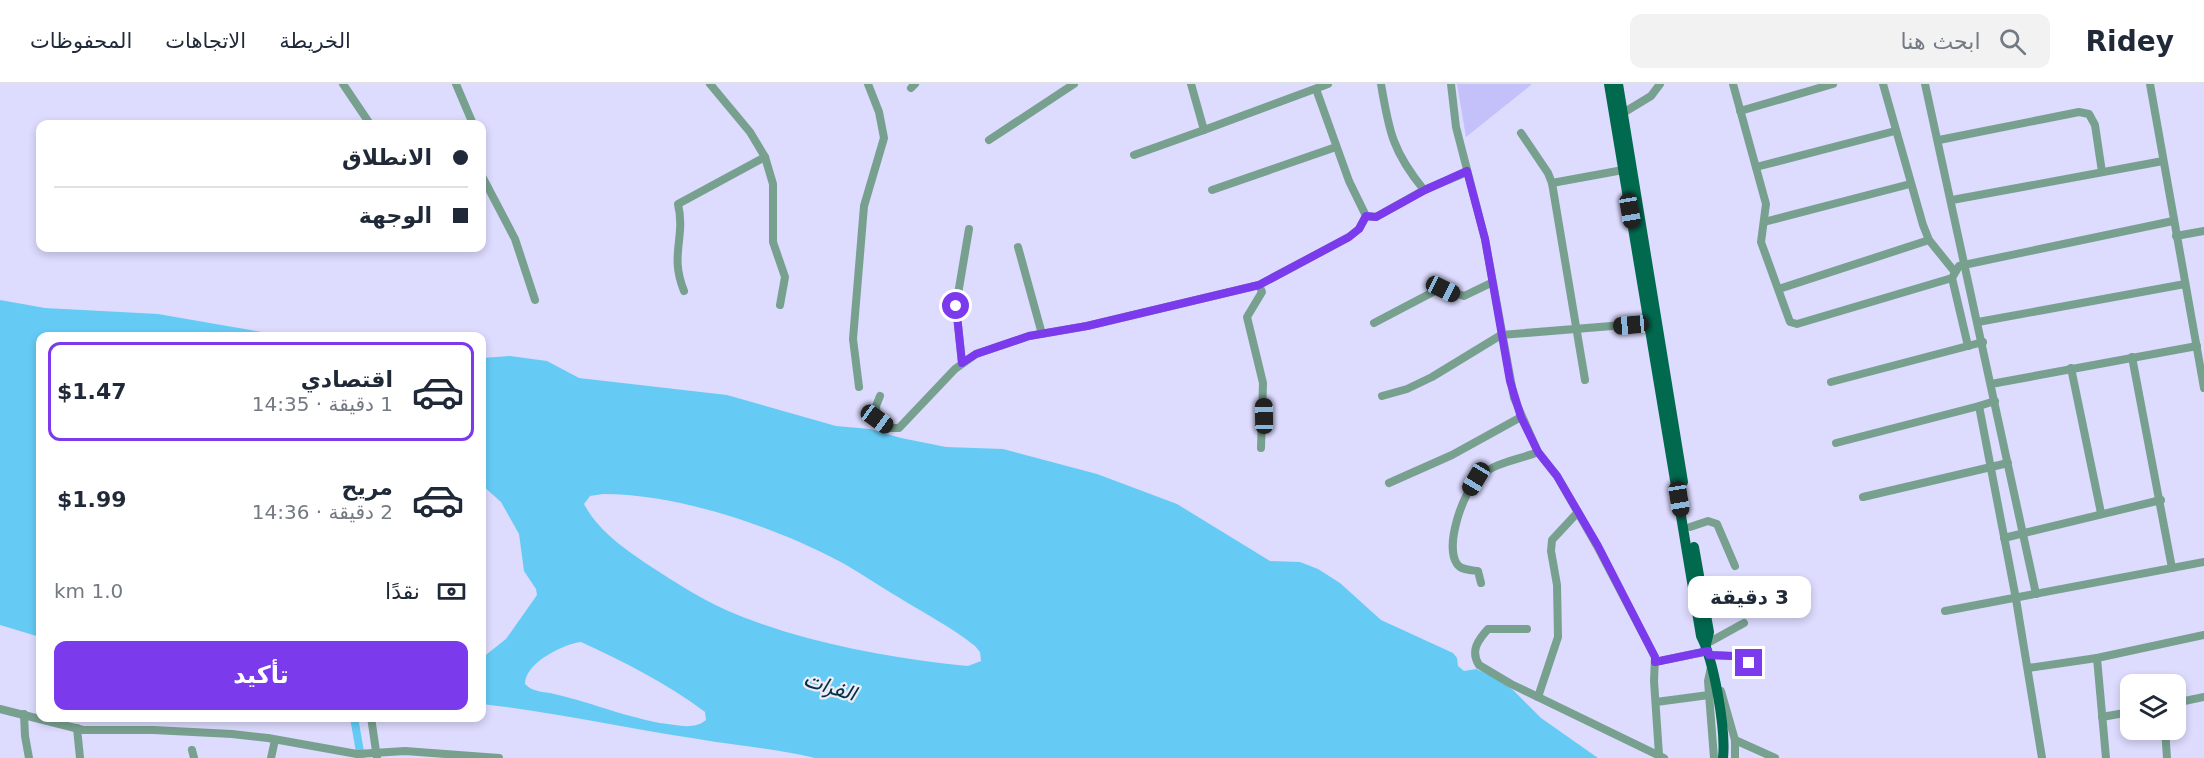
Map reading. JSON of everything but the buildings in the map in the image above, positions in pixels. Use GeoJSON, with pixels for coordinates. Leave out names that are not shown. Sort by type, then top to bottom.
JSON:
{"type":"FeatureCollection","features":[{"type":"Feature","properties":{"kind":"main road"},"geometry":{"type":"LineString","coordinates":[[1609,84],[1701,636],[1709,654]]}},
{"type":"Feature","properties":{"kind":"main road"},"geometry":{"type":"LineString","coordinates":[[1617,84],[1709,632],[1709,654],[1722,728],[1723,758]]}},
{"type":"Feature","properties":{"kind":"street"},"geometry":{"type":"LineString","coordinates":[[343,84],[367,120]]}},
{"type":"Feature","properties":{"kind":"street"},"geometry":{"type":"LineString","coordinates":[[456,84],[471,120]]}},
{"type":"Feature","properties":{"kind":"street"},"geometry":{"type":"LineString","coordinates":[[710,84],[750,132],[765,156],[772,184],[773,242],[784,277],[780,305]]}},
{"type":"Feature","properties":{"kind":"street"},"geometry":{"type":"LineString","coordinates":[[859,387],[853,339],[864,206],[884,138],[879,112],[868,84]]}},
{"type":"Feature","properties":{"kind":"street"},"geometry":{"type":"LineString","coordinates":[[989,140],[1074,84]]}},
{"type":"Feature","properties":{"kind":"street"},"geometry":{"type":"LineString","coordinates":[[1191,84],[1204,130]]}},
{"type":"Feature","properties":{"kind":"street"},"geometry":{"type":"LineString","coordinates":[[1134,155],[1328,84]]}},
{"type":"Feature","properties":{"kind":"street"},"geometry":{"type":"LineString","coordinates":[[1381,84],[1389,131],[1396,150],[1425,190]]}},
{"type":"Feature","properties":{"kind":"street"},"geometry":{"type":"LineString","coordinates":[[1451,84],[1456,127],[1485,239],[1491,283],[1514,398],[1538,452],[1557,476],[1578,512],[1655,657],[1656,702],[1662,757]]}},
{"type":"Feature","properties":{"kind":"street"},"geometry":{"type":"LineString","coordinates":[[1623,113],[1651,96],[1660,84]]}},
{"type":"Feature","properties":{"kind":"street"},"geometry":{"type":"LineString","coordinates":[[1733,84],[1766,204],[1761,242],[1779,289],[1786,317],[1797,324],[1953,275],[1966,263],[2173,221]]}},
{"type":"Feature","properties":{"kind":"street"},"geometry":{"type":"LineString","coordinates":[[1740,111],[1833,84]]}},
{"type":"Feature","properties":{"kind":"street"},"geometry":{"type":"LineString","coordinates":[[1883,84],[1910,184],[1929,240],[1953,275],[1968,346]]}},
{"type":"Feature","properties":{"kind":"street"},"geometry":{"type":"LineString","coordinates":[[1925,84],[1966,263],[2036,594]]}},
{"type":"Feature","properties":{"kind":"street"},"geometry":{"type":"LineString","coordinates":[[2150,84],[2204,388]]}},
{"type":"Feature","properties":{"kind":"street"},"geometry":{"type":"LineString","coordinates":[[1316,89],[1336,147],[1366,216]]}},
{"type":"Feature","properties":{"kind":"street"},"geometry":{"type":"LineString","coordinates":[[1939,140],[2079,112],[2089,114],[2095,125],[2102,172]]}},
{"type":"Feature","properties":{"kind":"street"},"geometry":{"type":"LineString","coordinates":[[1756,167],[1895,131]]}},
{"type":"Feature","properties":{"kind":"street"},"geometry":{"type":"LineString","coordinates":[[1521,133],[1545,167],[1552,183],[1585,380]]}},
{"type":"Feature","properties":{"kind":"street"},"geometry":{"type":"LineString","coordinates":[[1212,190],[1336,147]]}},
{"type":"Feature","properties":{"kind":"street"},"geometry":{"type":"LineString","coordinates":[[684,291],[676,260],[682,221],[678,204],[765,156]]}},
{"type":"Feature","properties":{"kind":"street"},"geometry":{"type":"LineString","coordinates":[[1952,200],[2163,161]]}},
{"type":"Feature","properties":{"kind":"street"},"geometry":{"type":"LineString","coordinates":[[1552,183],[1623,170]]}},
{"type":"Feature","properties":{"kind":"street"},"geometry":{"type":"LineString","coordinates":[[1366,216],[1376,217],[1425,190],[1467,171]]}},
{"type":"Feature","properties":{"kind":"street"},"geometry":{"type":"LineString","coordinates":[[486,184],[515,239],[535,300]]}},
{"type":"Feature","properties":{"kind":"street"},"geometry":{"type":"LineString","coordinates":[[1764,222],[1910,184]]}},
{"type":"Feature","properties":{"kind":"street"},"geometry":{"type":"LineString","coordinates":[[880,396],[876,406],[877,419],[889,428],[900,428],[962,363],[1002,344],[1259,285],[1349,237],[1359,229],[1366,216]]}},
{"type":"Feature","properties":{"kind":"street"},"geometry":{"type":"LineString","coordinates":[[962,363],[956,306],[969,229]]}},
{"type":"Feature","properties":{"kind":"street"},"geometry":{"type":"LineString","coordinates":[[2176,236],[2204,231]]}},
{"type":"Feature","properties":{"kind":"street"},"geometry":{"type":"LineString","coordinates":[[1779,289],[1929,240]]}},
{"type":"Feature","properties":{"kind":"street"},"geometry":{"type":"LineString","coordinates":[[1018,247],[1042,334]]}},
{"type":"Feature","properties":{"kind":"street"},"geometry":{"type":"LineString","coordinates":[[1374,323],[1435,291],[1443,289],[1464,296],[1491,283]]}},
{"type":"Feature","properties":{"kind":"street"},"geometry":{"type":"LineString","coordinates":[[1978,322],[2185,284]]}},
{"type":"Feature","properties":{"kind":"street"},"geometry":{"type":"LineString","coordinates":[[1259,285],[1262,292],[1247,317],[1263,383],[1261,448]]}},
{"type":"Feature","properties":{"kind":"street"},"geometry":{"type":"LineString","coordinates":[[1382,396],[1407,389],[1432,377],[1501,335],[1649,323]]}},
{"type":"Feature","properties":{"kind":"street"},"geometry":{"type":"LineString","coordinates":[[1831,381],[1983,342]]}},
{"type":"Feature","properties":{"kind":"street"},"geometry":{"type":"LineString","coordinates":[[1991,384],[2197,346]]}},
{"type":"Feature","properties":{"kind":"street"},"geometry":{"type":"LineString","coordinates":[[2132,357],[2161,500],[2172,568]]}},
{"type":"Feature","properties":{"kind":"street"},"geometry":{"type":"LineString","coordinates":[[2071,368],[2101,513]]}},
{"type":"Feature","properties":{"kind":"street"},"geometry":{"type":"LineString","coordinates":[[1836,443],[1995,402]]}},
{"type":"Feature","properties":{"kind":"street"},"geometry":{"type":"LineString","coordinates":[[1980,406],[2016,599],[2042,758]]}},
{"type":"Feature","properties":{"kind":"street"},"geometry":{"type":"LineString","coordinates":[[1389,483],[1452,455],[1521,417]]}},
{"type":"Feature","properties":{"kind":"street"},"geometry":{"type":"LineString","coordinates":[[1481,583],[1478,571],[1464,569],[1458,566],[1455,560],[1455,535],[1460,506],[1476,479],[1491,467],[1538,452]]}},
{"type":"Feature","properties":{"kind":"street"},"geometry":{"type":"LineString","coordinates":[[1863,498],[2008,463]]}},
{"type":"Feature","properties":{"kind":"street"},"geometry":{"type":"LineString","coordinates":[[2004,538],[2161,500]]}},
{"type":"Feature","properties":{"kind":"street"},"geometry":{"type":"LineString","coordinates":[[1538,697],[1558,637],[1557,585],[1551,551],[1552,540],[1578,512]]}},
{"type":"Feature","properties":{"kind":"street"},"geometry":{"type":"LineString","coordinates":[[1690,527],[1708,521],[1717,524],[1736,566]]}},
{"type":"Feature","properties":{"kind":"street"},"geometry":{"type":"LineString","coordinates":[[1945,611],[2204,562]]}},
{"type":"Feature","properties":{"kind":"street"},"geometry":{"type":"LineString","coordinates":[[1714,758],[1708,676],[1709,654],[1744,623]]}},
{"type":"Feature","properties":{"kind":"street"},"geometry":{"type":"LineString","coordinates":[[1527,628],[1488,629],[1478,640],[1476,660],[1479,665],[1538,697],[1662,757]]}},
{"type":"Feature","properties":{"kind":"street"},"geometry":{"type":"LineString","coordinates":[[2028,668],[2097,658],[2204,634]]}},
{"type":"Feature","properties":{"kind":"street"},"geometry":{"type":"LineString","coordinates":[[1709,654],[1735,740],[1735,758]]}},
{"type":"Feature","properties":{"kind":"street"},"geometry":{"type":"LineString","coordinates":[[1655,662],[1709,654],[1733,656],[1749,663]]}},
{"type":"Feature","properties":{"kind":"street"},"geometry":{"type":"LineString","coordinates":[[2097,658],[2106,758]]}},
{"type":"Feature","properties":{"kind":"street"},"geometry":{"type":"LineString","coordinates":[[1656,702],[1709,695]]}},
{"type":"Feature","properties":{"kind":"street"},"geometry":{"type":"LineString","coordinates":[[2186,701],[2204,698]]}},
{"type":"Feature","properties":{"kind":"street"},"geometry":{"type":"LineString","coordinates":[[0,709],[36,717]]}},
{"type":"Feature","properties":{"kind":"street"},"geometry":{"type":"LineString","coordinates":[[24,714],[24,735],[29,758]]}},
{"type":"Feature","properties":{"kind":"street"},"geometry":{"type":"LineString","coordinates":[[2102,717],[2120,714]]}},
{"type":"Feature","properties":{"kind":"street"},"geometry":{"type":"LineString","coordinates":[[54,722],[77,728],[164,730],[276,740],[357,754],[499,758]]}},
{"type":"Feature","properties":{"kind":"street"},"geometry":{"type":"LineString","coordinates":[[371,722],[374,754]]}},
{"type":"Feature","properties":{"kind":"street"},"geometry":{"type":"LineString","coordinates":[[77,728],[80,758]]}},
{"type":"Feature","properties":{"kind":"street"},"geometry":{"type":"LineString","coordinates":[[271,758],[276,740]]}},
{"type":"Feature","properties":{"kind":"street"},"geometry":{"type":"LineString","coordinates":[[1735,740],[1775,758]]}},
{"type":"Feature","properties":{"kind":"street"},"geometry":{"type":"LineString","coordinates":[[2166,740],[2167,758]]}},
{"type":"Feature","properties":{"kind":"shaded area"},"geometry":{"type":"Polygon","coordinates":[[[1457,84],[1531,84],[1531,85],[1466,137],[1457,84]]]}},
{"type":"Feature","properties":{"kind":"water"},"geometry":{"type":"Polygon","coordinates":[[[0,300],[45,308],[158,314],[262,332],[36,332],[36,636],[0,625],[0,300]]]}},
{"type":"Feature","properties":{"kind":"water","name":"الفرات"},"geometry":{"type":"Polygon","coordinates":[[[510,356],[547,361],[579,378],[727,395],[836,426],[870,429],[946,447],[1003,449],[1097,474],[1177,504],[1270,561],[1300,562],[1318,569],[1340,583],[1381,620],[1453,653],[1457,658],[1458,666],[1464,671],[1476,669],[1494,677],[1513,690],[1541,718],[1598,758],[815,758],[486,705],[486,655],[506,639],[537,595],[536,589],[524,571],[519,534],[501,502],[486,489],[486,358],[510,356]],[[632,495],[590,496],[584,504],[597,523],[622,546],[697,595],[726,610],[779,630],[863,651],[968,666],[981,661],[980,652],[975,646],[957,633],[851,568],[809,546],[752,523],[722,514],[661,499],[632,495]],[[581,642],[565,646],[538,662],[531,669],[525,684],[535,690],[660,723],[688,726],[706,720],[705,712],[660,682],[581,642]]]}},
{"type":"Feature","properties":{"kind":"waterway"},"geometry":{"type":"LineString","coordinates":[[355,722],[361,758]]}},
{"type":"Feature","properties":{"kind":"route"},"geometry":{"type":"LineString","coordinates":[[956,306],[962,363],[976,354],[1029,336],[1087,326],[1259,285],[1349,237],[1359,229],[1366,216],[1371,219],[1376,217],[1425,190],[1467,171],[1485,239],[1510,381],[1521,417],[1538,452],[1557,476],[1598,546],[1655,657],[1655,662],[1708,651],[1709,655],[1733,656],[1749,663]]}}]}
